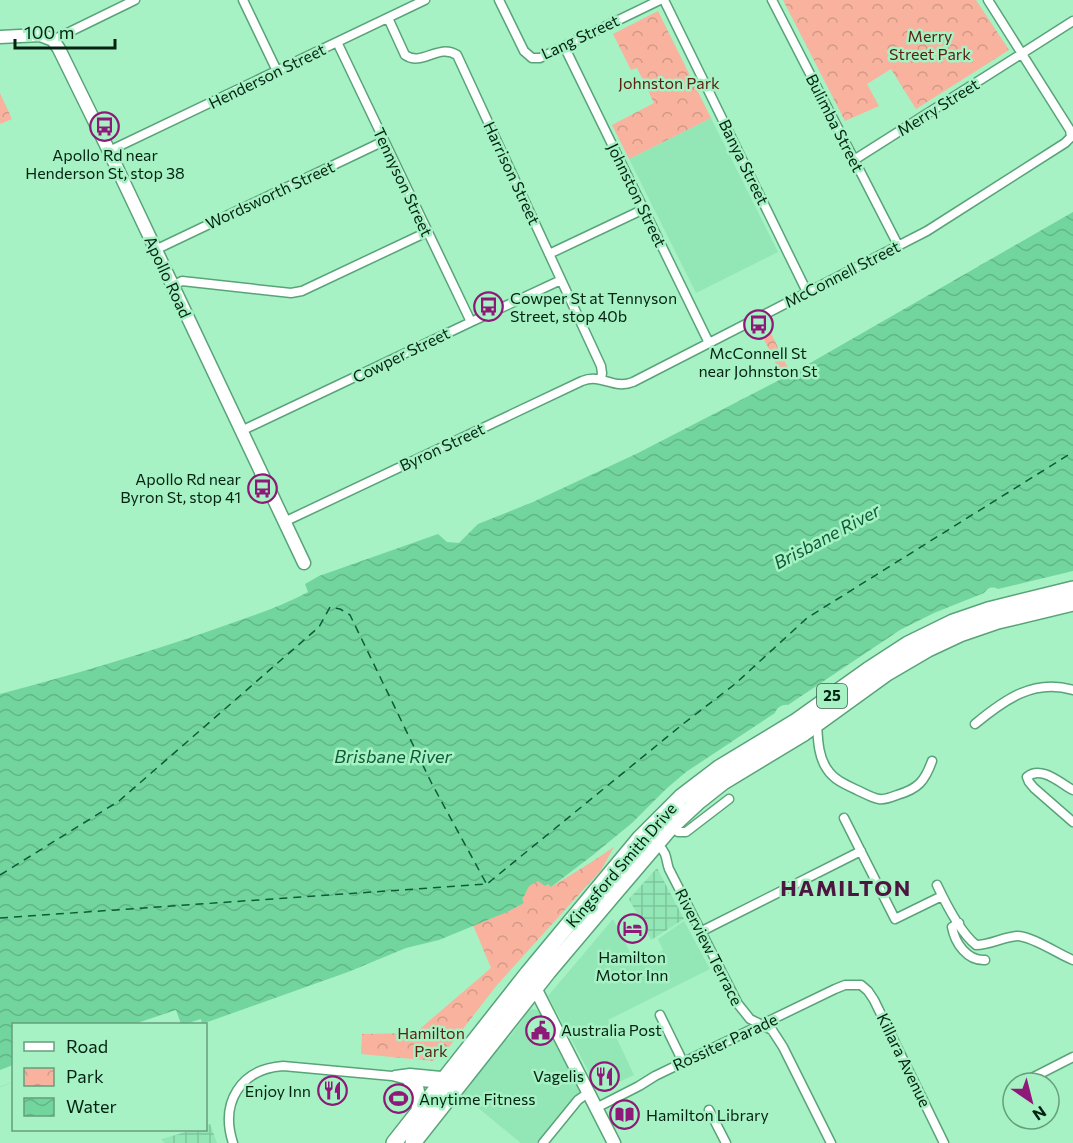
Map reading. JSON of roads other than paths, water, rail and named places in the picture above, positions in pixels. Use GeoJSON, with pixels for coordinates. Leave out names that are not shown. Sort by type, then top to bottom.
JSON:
{"type":"FeatureCollection","features":[{"type":"Feature","properties":{"kind":"highway","name":"Kingsford Smith Drive"},"geometry":{"type":"LineString","coordinates":[[394,1143],[528,973],[656,821],[681,797],[706,777],[795,722],[908,644],[953,622],[979,613],[1073,589]]}},
{"type":"Feature","properties":{"kind":"highway","name":"Kingsford Smith Drive"},"geometry":{"type":"LineString","coordinates":[[413,1143],[536,988],[653,854],[670,826],[699,801],[723,782],[811,738],[817,724],[887,673],[914,657],[978,627],[1073,603]]}},
{"type":"Feature","properties":{"kind":"highway"},"geometry":{"type":"LineString","coordinates":[[411,1081],[417,1089],[420,1111]]}},
{"type":"Feature","properties":{"kind":"street"},"geometry":{"type":"LineString","coordinates":[[113,0],[117,9]]}},
{"type":"Feature","properties":{"kind":"street"},"geometry":{"type":"LineString","coordinates":[[0,37],[40,35],[53,40],[135,0]]}},
{"type":"Feature","properties":{"kind":"street"},"geometry":{"type":"LineString","coordinates":[[243,0],[277,71]]}},
{"type":"Feature","properties":{"kind":"street","name":"Henderson Street"},"geometry":{"type":"LineString","coordinates":[[109,151],[425,0]]}},
{"type":"Feature","properties":{"kind":"street","name":"Lang Street"},"geometry":{"type":"LineString","coordinates":[[499,0],[524,51],[532,58],[540,58],[662,0]]}},
{"type":"Feature","properties":{"kind":"street","name":"Banya Street"},"geometry":{"type":"LineString","coordinates":[[662,0],[807,292]]}},
{"type":"Feature","properties":{"kind":"street","name":"Bulimba Street"},"geometry":{"type":"LineString","coordinates":[[772,0],[898,245]]}},
{"type":"Feature","properties":{"kind":"street"},"geometry":{"type":"LineString","coordinates":[[988,0],[1022,54]]}},
{"type":"Feature","properties":{"kind":"street","name":"Harrison Street"},"geometry":{"type":"LineString","coordinates":[[387,18],[408,57],[416,59],[445,51],[451,51],[457,55],[601,366],[603,373],[601,379]]}},
{"type":"Feature","properties":{"kind":"street","name":"Merry Street"},"geometry":{"type":"LineString","coordinates":[[854,160],[1073,21]]}},
{"type":"Feature","properties":{"kind":"street","name":"Apollo Road"},"geometry":{"type":"LineString","coordinates":[[53,40],[109,151],[304,563]]}},
{"type":"Feature","properties":{"kind":"street","name":"Tennyson Street"},"geometry":{"type":"LineString","coordinates":[[337,42],[471,322]]}},
{"type":"Feature","properties":{"kind":"street","name":"Johnston Street"},"geometry":{"type":"LineString","coordinates":[[564,46],[709,343]]}},
{"type":"Feature","properties":{"kind":"street","name":"McConnell Street"},"geometry":{"type":"LineString","coordinates":[[601,379],[621,385],[627,384],[709,343],[945,221],[1065,143],[1071,137],[1070,130],[1022,54]]}},
{"type":"Feature","properties":{"kind":"street","name":"Wordsworth Street"},"geometry":{"type":"LineString","coordinates":[[155,250],[384,141]]}},
{"type":"Feature","properties":{"kind":"street"},"geometry":{"type":"LineString","coordinates":[[549,254],[644,209]]}},
{"type":"Feature","properties":{"kind":"street"},"geometry":{"type":"LineString","coordinates":[[172,286],[182,281],[291,293],[302,291],[426,232]]}},
{"type":"Feature","properties":{"kind":"street","name":"Cowper Street"},"geometry":{"type":"LineString","coordinates":[[241,431],[561,280]]}},
{"type":"Feature","properties":{"kind":"street","name":"Byron Street"},"geometry":{"type":"LineString","coordinates":[[284,522],[582,381],[592,378],[601,379]]}},
{"type":"Feature","properties":{"kind":"street"},"geometry":{"type":"LineString","coordinates":[[975,723],[1001,703],[1032,689],[1062,687],[1073,690]]}},
{"type":"Feature","properties":{"kind":"street"},"geometry":{"type":"LineString","coordinates":[[811,738],[832,776],[846,785],[879,799],[914,789],[923,779],[932,761]]}},
{"type":"Feature","properties":{"kind":"street"},"geometry":{"type":"LineString","coordinates":[[1073,790],[1042,773],[1033,773],[1028,776],[1028,781],[1034,788],[1073,822]]}},
{"type":"Feature","properties":{"kind":"street","name":"Kingsford Smith Drive"},"geometry":{"type":"LineString","coordinates":[[670,826],[678,832],[686,832],[729,799]]}},
{"type":"Feature","properties":{"kind":"street"},"geometry":{"type":"LineString","coordinates":[[844,818],[895,919],[942,896]]}},
{"type":"Feature","properties":{"kind":"street"},"geometry":{"type":"LineString","coordinates":[[623,859],[649,844],[653,854],[667,864]]}},
{"type":"Feature","properties":{"kind":"street","name":"Riverview Terrace"},"geometry":{"type":"LineString","coordinates":[[653,854],[660,848],[665,855],[667,864],[700,932],[742,1011],[750,1019],[770,1029],[780,1042],[831,1143]]}},
{"type":"Feature","properties":{"kind":"street"},"geometry":{"type":"LineString","coordinates":[[700,932],[861,851]]}},
{"type":"Feature","properties":{"kind":"street"},"geometry":{"type":"LineString","coordinates":[[937,885],[959,923],[976,945],[1014,936],[1022,937],[1073,960]]}},
{"type":"Feature","properties":{"kind":"street"},"geometry":{"type":"LineString","coordinates":[[959,923],[952,927],[959,944],[971,958],[985,960]]}},
{"type":"Feature","properties":{"kind":"street"},"geometry":{"type":"LineString","coordinates":[[528,973],[614,1143]]}},
{"type":"Feature","properties":{"kind":"street","name":"Rossiter Parade"},"geometry":{"type":"LineString","coordinates":[[596,1108],[655,1076],[835,988],[857,984]]}},
{"type":"Feature","properties":{"kind":"street","name":"Killara Avenue"},"geometry":{"type":"LineString","coordinates":[[857,984],[866,988],[874,1000],[944,1143]]}},
{"type":"Feature","properties":{"kind":"street"},"geometry":{"type":"LineString","coordinates":[[660,1015],[683,1062]]}},
{"type":"Feature","properties":{"kind":"street"},"geometry":{"type":"LineString","coordinates":[[1046,1071],[1073,1057]]}},
{"type":"Feature","properties":{"kind":"street"},"geometry":{"type":"LineString","coordinates":[[232,1143],[228,1114],[236,1091],[258,1072],[272,1067],[283,1066],[392,1076],[411,1081],[444,1079]]}},
{"type":"Feature","properties":{"kind":"street"},"geometry":{"type":"LineString","coordinates":[[392,1076],[410,1073],[441,1076],[450,1082],[461,1073],[474,1067]]}},
{"type":"Feature","properties":{"kind":"street"},"geometry":{"type":"LineString","coordinates":[[543,1143],[578,1100],[588,1092]]}},
{"type":"Feature","properties":{"kind":"street"},"geometry":{"type":"LineString","coordinates":[[709,1110],[726,1143]]}},
{"type":"Feature","properties":{"kind":"water","name":"Brisbane River"},"geometry":{"type":"Polygon","coordinates":[[[1073,212],[1073,571],[998,589],[990,588],[984,593],[934,613],[900,630],[788,705],[780,706],[775,713],[686,772],[632,823],[593,855],[551,887],[538,881],[529,886],[522,899],[524,903],[507,912],[439,940],[406,948],[348,972],[205,1023],[202,1023],[201,1019],[188,1023],[12,1023],[12,1082],[0,1087],[0,694],[135,656],[250,617],[308,592],[305,584],[319,576],[438,534],[447,542],[459,543],[478,524],[533,502],[638,453],[791,374],[1073,212]]]}},
{"type":"Feature","properties":{"kind":"place","name":"Apollo Rd near Henderson St, stop 38"},"geometry":{"type":"Point","coordinates":[105,127]}},
{"type":"Feature","properties":{"kind":"place","name":"Cowper St at Tennyson Street, stop 40b"},"geometry":{"type":"Point","coordinates":[489,307]}},
{"type":"Feature","properties":{"kind":"place","name":"McConnell St near Johnston St"},"geometry":{"type":"Point","coordinates":[758,325]}},
{"type":"Feature","properties":{"kind":"place","name":"Apollo Rd near Byron St, stop 41"},"geometry":{"type":"Point","coordinates":[262,488]}},
{"type":"Feature","properties":{"kind":"place","name":"Hamilton Motor Inn"},"geometry":{"type":"Point","coordinates":[632,929]}},
{"type":"Feature","properties":{"kind":"place","name":"Australia Post"},"geometry":{"type":"Point","coordinates":[540,1030]}},
{"type":"Feature","properties":{"kind":"place","name":"Vagelis"},"geometry":{"type":"Point","coordinates":[605,1076]}},
{"type":"Feature","properties":{"kind":"place","name":"Enjoy Inn"},"geometry":{"type":"Point","coordinates":[332,1091]}},
{"type":"Feature","properties":{"kind":"place","name":"Anytime Fitness"},"geometry":{"type":"Point","coordinates":[398,1099]}},
{"type":"Feature","properties":{"kind":"place","name":"Hamilton Library"},"geometry":{"type":"Point","coordinates":[625,1115]}},
{"type":"Feature","properties":{"kind":"district","name":"HAMILTON"},"geometry":{"type":"Point","coordinates":[846,888]}},
{"type":"Feature","properties":{"kind":"park label","name":"Merry Street Park"},"geometry":{"type":"Point","coordinates":[930,45]}},
{"type":"Feature","properties":{"kind":"park label","name":"Johnston Park"},"geometry":{"type":"Point","coordinates":[669,83]}},
{"type":"Feature","properties":{"kind":"park label","name":"Hamilton Park"},"geometry":{"type":"Point","coordinates":[431,1042]}}]}
